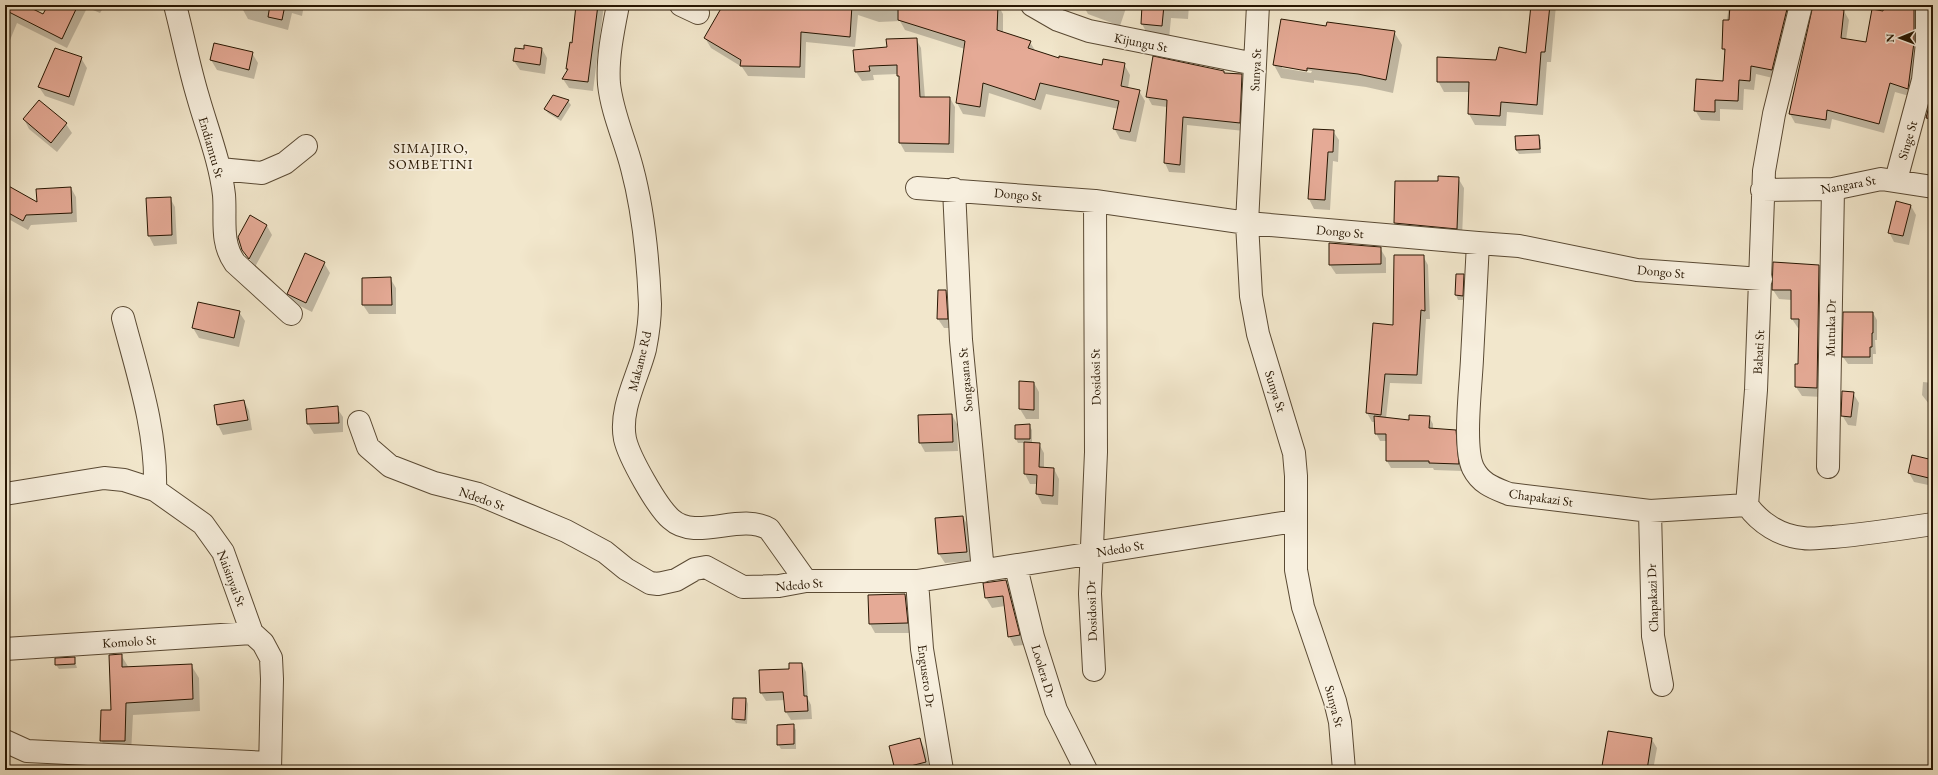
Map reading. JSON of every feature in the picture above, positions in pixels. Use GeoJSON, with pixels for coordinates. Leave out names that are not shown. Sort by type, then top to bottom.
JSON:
{"type":"FeatureCollection","features":[{"type":"Feature","properties":{"kind":"street","name":"Endiamtu St"},"geometry":{"type":"LineString","coordinates":[[175,5],[195,88],[220,169],[225,210],[225,244],[228,253],[235,263],[291,314]]}},
{"type":"Feature","properties":{"kind":"street","name":"Makame Rd"},"geometry":{"type":"LineString","coordinates":[[618,5],[613,38],[609,84],[641,205],[645,230],[650,316],[645,348],[628,404],[625,438],[631,456],[642,477],[670,519],[680,526],[691,529],[733,524],[762,524],[769,529],[806,581]]}},
{"type":"Feature","properties":{"kind":"street","name":"Kijungu St"},"geometry":{"type":"LineString","coordinates":[[1032,5],[1058,20],[1089,31],[1255,64]]}},
{"type":"Feature","properties":{"kind":"street","name":"Sunya St"},"geometry":{"type":"LineString","coordinates":[[1258,5],[1247,223],[1252,296],[1258,334],[1294,453],[1296,476],[1296,570],[1303,607],[1335,701],[1340,722],[1344,770]]}},
{"type":"Feature","properties":{"kind":"street","name":"Babati St"},"geometry":{"type":"LineString","coordinates":[[1747,505],[1756,390],[1761,279],[1762,190],[1767,147],[1801,5]]}},
{"type":"Feature","properties":{"kind":"street","name":"Singe St"},"geometry":{"type":"LineString","coordinates":[[1896,180],[1924,73],[1928,43],[1928,6]]}},
{"type":"Feature","properties":{"kind":"street"},"geometry":{"type":"LineString","coordinates":[[220,169],[262,173],[285,163],[306,146]]}},
{"type":"Feature","properties":{"kind":"street","name":"Nangara St"},"geometry":{"type":"LineString","coordinates":[[1762,190],[1833,189],[1881,179],[1896,180],[1933,187]]}},
{"type":"Feature","properties":{"kind":"street","name":"Dongo St"},"geometry":{"type":"LineString","coordinates":[[917,188],[954,189],[1095,201],[1247,223],[1478,244],[1519,246],[1637,270],[1761,279]]}},
{"type":"Feature","properties":{"kind":"street","name":"Songasana St"},"geometry":{"type":"LineString","coordinates":[[954,189],[961,340],[983,571]]}},
{"type":"Feature","properties":{"kind":"street","name":"Mutuka Dr"},"geometry":{"type":"LineString","coordinates":[[1828,467],[1833,189]]}},
{"type":"Feature","properties":{"kind":"street","name":"Dosidosi St"},"geometry":{"type":"LineString","coordinates":[[1091,552],[1096,492],[1095,201]]}},
{"type":"Feature","properties":{"kind":"street","name":"Chapakazi St"},"geometry":{"type":"LineString","coordinates":[[1478,244],[1468,411],[1470,457],[1479,478],[1490,487],[1509,494],[1650,511],[1747,505]]}},
{"type":"Feature","properties":{"kind":"street"},"geometry":{"type":"LineString","coordinates":[[124,318],[153,440],[156,468],[155,490]]}},
{"type":"Feature","properties":{"kind":"street","name":"Ndedo St"},"geometry":{"type":"LineString","coordinates":[[359,422],[368,447],[390,466],[434,483],[478,494],[566,531],[604,552],[626,569],[650,582],[663,584],[676,580],[695,569],[706,567],[743,587],[779,586],[806,581],[917,581],[1016,566],[1091,552],[1295,521]]}},
{"type":"Feature","properties":{"kind":"street","name":"Naisinyai St"},"geometry":{"type":"LineString","coordinates":[[5,494],[104,478],[124,480],[155,490],[203,524],[223,552],[252,633],[263,643],[271,658],[270,767]]}},
{"type":"Feature","properties":{"kind":"street"},"geometry":{"type":"LineString","coordinates":[[1747,505],[1756,518],[1767,525],[1785,534],[1803,538],[1871,534],[1933,524]]}},
{"type":"Feature","properties":{"kind":"street","name":"Chapakazi Dr"},"geometry":{"type":"LineString","coordinates":[[1650,511],[1653,636],[1662,685]]}},
{"type":"Feature","properties":{"kind":"street","name":"Dosidosi Dr"},"geometry":{"type":"LineString","coordinates":[[1091,552],[1090,618],[1094,670]]}},
{"type":"Feature","properties":{"kind":"street","name":"Loolera Dr"},"geometry":{"type":"LineString","coordinates":[[1016,566],[1033,638],[1056,710],[1086,770]]}},
{"type":"Feature","properties":{"kind":"street","name":"Engusero Dr"},"geometry":{"type":"LineString","coordinates":[[917,581],[922,649],[942,770]]}},
{"type":"Feature","properties":{"kind":"street","name":"Komolo St"},"geometry":{"type":"LineString","coordinates":[[5,649],[252,633]]}},
{"type":"Feature","properties":{"kind":"street"},"geometry":{"type":"LineString","coordinates":[[5,741],[26,751],[270,767]]}},
{"type":"Feature","properties":{"kind":"building"},"geometry":{"type":"Polygon","coordinates":[[[5,5],[25,5],[43,14],[48,5],[78,5],[62,39],[5,10],[5,5]]]}},
{"type":"Feature","properties":{"kind":"building"},"geometry":{"type":"Polygon","coordinates":[[[270,5],[285,5],[282,20],[268,17],[270,5]]]}},
{"type":"Feature","properties":{"kind":"building"},"geometry":{"type":"Polygon","coordinates":[[[576,5],[598,5],[588,82],[562,79],[568,69],[566,69],[570,42],[572,43],[576,5]]]}},
{"type":"Feature","properties":{"kind":"building"},"geometry":{"type":"Polygon","coordinates":[[[723,5],[852,5],[850,37],[801,32],[800,67],[740,66],[741,60],[704,38],[723,5]]]}},
{"type":"Feature","properties":{"kind":"building"},"geometry":{"type":"Polygon","coordinates":[[[898,5],[914,5],[914,8],[998,5],[997,30],[1031,41],[1028,48],[1059,58],[1059,56],[1102,65],[1103,59],[1125,63],[1121,86],[1140,90],[1130,132],[1113,129],[1119,101],[1040,83],[1035,100],[983,83],[980,107],[956,103],[965,41],[898,20],[898,5]]]}},
{"type":"Feature","properties":{"kind":"building"},"geometry":{"type":"Polygon","coordinates":[[[1142,5],[1164,5],[1162,26],[1141,24],[1142,5]]]}},
{"type":"Feature","properties":{"kind":"building"},"geometry":{"type":"Polygon","coordinates":[[[1531,5],[1550,5],[1545,52],[1541,52],[1537,105],[1501,102],[1500,116],[1468,114],[1469,82],[1437,82],[1437,57],[1496,60],[1499,47],[1526,53],[1531,5]]]}},
{"type":"Feature","properties":{"kind":"building"},"geometry":{"type":"Polygon","coordinates":[[[1730,5],[1788,5],[1772,70],[1751,66],[1750,81],[1739,80],[1738,101],[1715,100],[1715,112],[1694,111],[1696,79],[1723,81],[1725,49],[1722,49],[1723,20],[1729,20],[1730,5]]]}},
{"type":"Feature","properties":{"kind":"building"},"geometry":{"type":"Polygon","coordinates":[[[1813,5],[1844,10],[1841,38],[1866,42],[1872,9],[1883,11],[1884,5],[1914,6],[1914,42],[1908,89],[1890,83],[1879,124],[1827,110],[1826,120],[1789,114],[1813,5]]]}},
{"type":"Feature","properties":{"kind":"building"},"geometry":{"type":"Polygon","coordinates":[[[1281,19],[1326,26],[1327,22],[1395,31],[1386,80],[1358,74],[1307,68],[1307,71],[1273,65],[1281,19]]]}},
{"type":"Feature","properties":{"kind":"building"},"geometry":{"type":"Polygon","coordinates":[[[917,38],[920,97],[950,97],[949,144],[899,143],[899,76],[897,76],[897,65],[869,66],[870,71],[855,72],[853,50],[887,47],[886,39],[917,38]]]}},
{"type":"Feature","properties":{"kind":"building"},"geometry":{"type":"Polygon","coordinates":[[[214,43],[253,52],[249,70],[210,60],[214,43]]]}},
{"type":"Feature","properties":{"kind":"building"},"geometry":{"type":"Polygon","coordinates":[[[524,45],[542,48],[540,65],[513,61],[515,48],[524,49],[524,45]]]}},
{"type":"Feature","properties":{"kind":"building"},"geometry":{"type":"Polygon","coordinates":[[[55,48],[82,57],[69,97],[38,87],[55,48]]]}},
{"type":"Feature","properties":{"kind":"building"},"geometry":{"type":"Polygon","coordinates":[[[1153,56],[1224,71],[1224,73],[1242,74],[1240,123],[1183,117],[1180,165],[1164,163],[1167,100],[1146,97],[1153,56]]]}},
{"type":"Feature","properties":{"kind":"building"},"geometry":{"type":"Polygon","coordinates":[[[1933,91],[1933,119],[1926,118],[1933,91]]]}},
{"type":"Feature","properties":{"kind":"building"},"geometry":{"type":"Polygon","coordinates":[[[553,95],[569,100],[558,117],[544,109],[553,95]]]}},
{"type":"Feature","properties":{"kind":"building"},"geometry":{"type":"Polygon","coordinates":[[[39,100],[67,123],[51,143],[23,119],[39,100]]]}},
{"type":"Feature","properties":{"kind":"building"},"geometry":{"type":"Polygon","coordinates":[[[1313,129],[1334,130],[1333,152],[1328,152],[1325,200],[1308,199],[1313,129]]]}},
{"type":"Feature","properties":{"kind":"building"},"geometry":{"type":"Polygon","coordinates":[[[1539,135],[1540,149],[1516,150],[1515,136],[1539,135]]]}},
{"type":"Feature","properties":{"kind":"building"},"geometry":{"type":"Polygon","coordinates":[[[1438,176],[1459,177],[1457,229],[1394,223],[1395,181],[1438,181],[1438,176]]]}},
{"type":"Feature","properties":{"kind":"building"},"geometry":{"type":"Polygon","coordinates":[[[5,184],[37,202],[36,189],[71,187],[72,213],[26,215],[23,221],[5,211],[5,184]]]}},
{"type":"Feature","properties":{"kind":"building"},"geometry":{"type":"Polygon","coordinates":[[[171,197],[172,235],[148,236],[146,198],[171,197]]]}},
{"type":"Feature","properties":{"kind":"building"},"geometry":{"type":"Polygon","coordinates":[[[1896,201],[1911,205],[1903,236],[1888,233],[1896,201]]]}},
{"type":"Feature","properties":{"kind":"building"},"geometry":{"type":"Polygon","coordinates":[[[250,215],[267,225],[249,259],[242,250],[238,237],[250,215]]]}},
{"type":"Feature","properties":{"kind":"building"},"geometry":{"type":"Polygon","coordinates":[[[1329,243],[1381,247],[1381,264],[1329,265],[1329,243]]]}},
{"type":"Feature","properties":{"kind":"building"},"geometry":{"type":"Polygon","coordinates":[[[305,253],[325,262],[306,303],[287,294],[305,253]]]}},
{"type":"Feature","properties":{"kind":"building"},"geometry":{"type":"Polygon","coordinates":[[[1394,255],[1424,255],[1425,311],[1421,310],[1417,375],[1385,374],[1381,415],[1366,413],[1373,323],[1393,325],[1394,255]]]}},
{"type":"Feature","properties":{"kind":"building"},"geometry":{"type":"Polygon","coordinates":[[[1773,262],[1819,265],[1817,388],[1795,387],[1795,364],[1798,364],[1799,319],[1791,319],[1791,290],[1772,290],[1773,262]]]}},
{"type":"Feature","properties":{"kind":"building"},"geometry":{"type":"Polygon","coordinates":[[[1456,274],[1464,274],[1463,296],[1455,295],[1456,274]]]}},
{"type":"Feature","properties":{"kind":"building"},"geometry":{"type":"Polygon","coordinates":[[[391,277],[392,305],[362,305],[362,278],[391,277]]]}},
{"type":"Feature","properties":{"kind":"building"},"geometry":{"type":"Polygon","coordinates":[[[938,290],[946,290],[948,319],[937,319],[938,290]]]}},
{"type":"Feature","properties":{"kind":"building"},"geometry":{"type":"Polygon","coordinates":[[[198,302],[240,311],[234,338],[192,328],[198,302]]]}},
{"type":"Feature","properties":{"kind":"building"},"geometry":{"type":"Polygon","coordinates":[[[1843,312],[1873,312],[1873,333],[1872,347],[1870,347],[1870,357],[1842,357],[1843,312]]]}},
{"type":"Feature","properties":{"kind":"building"},"geometry":{"type":"Polygon","coordinates":[[[1019,381],[1034,382],[1034,410],[1019,409],[1019,381]]]}},
{"type":"Feature","properties":{"kind":"building"},"geometry":{"type":"Polygon","coordinates":[[[1842,391],[1854,392],[1851,417],[1841,416],[1842,391]]]}},
{"type":"Feature","properties":{"kind":"building"},"geometry":{"type":"Polygon","coordinates":[[[244,400],[248,420],[217,425],[214,405],[244,400]]]}},
{"type":"Feature","properties":{"kind":"building"},"geometry":{"type":"Polygon","coordinates":[[[338,406],[339,423],[307,424],[306,409],[338,406]]]}},
{"type":"Feature","properties":{"kind":"building"},"geometry":{"type":"Polygon","coordinates":[[[952,414],[953,442],[919,443],[918,415],[952,414]]]}},
{"type":"Feature","properties":{"kind":"building"},"geometry":{"type":"Polygon","coordinates":[[[1409,415],[1430,416],[1429,428],[1456,430],[1459,464],[1429,463],[1429,461],[1386,461],[1386,434],[1375,434],[1374,416],[1409,420],[1409,415]]]}},
{"type":"Feature","properties":{"kind":"building"},"geometry":{"type":"Polygon","coordinates":[[[1030,424],[1030,439],[1015,439],[1015,425],[1030,424]]]}},
{"type":"Feature","properties":{"kind":"building"},"geometry":{"type":"Polygon","coordinates":[[[1024,442],[1040,443],[1039,467],[1054,468],[1053,496],[1036,494],[1037,475],[1024,474],[1024,442]]]}},
{"type":"Feature","properties":{"kind":"building"},"geometry":{"type":"Polygon","coordinates":[[[1912,455],[1933,460],[1933,479],[1908,473],[1912,455]]]}},
{"type":"Feature","properties":{"kind":"building"},"geometry":{"type":"Polygon","coordinates":[[[963,516],[967,552],[938,554],[935,518],[963,516]]]}},
{"type":"Feature","properties":{"kind":"building"},"geometry":{"type":"Polygon","coordinates":[[[1006,580],[1020,635],[1008,637],[1003,596],[985,598],[983,583],[1006,580]]]}},
{"type":"Feature","properties":{"kind":"building"},"geometry":{"type":"Polygon","coordinates":[[[905,594],[908,623],[869,624],[868,595],[905,594]]]}},
{"type":"Feature","properties":{"kind":"building"},"geometry":{"type":"Polygon","coordinates":[[[122,654],[122,667],[192,664],[193,699],[126,703],[125,741],[100,741],[101,710],[111,710],[109,655],[122,654]]]}},
{"type":"Feature","properties":{"kind":"building"},"geometry":{"type":"Polygon","coordinates":[[[75,657],[75,664],[55,665],[55,658],[75,657]]]}},
{"type":"Feature","properties":{"kind":"building"},"geometry":{"type":"Polygon","coordinates":[[[789,663],[802,663],[804,696],[807,696],[808,711],[785,712],[783,692],[760,693],[759,670],[789,669],[789,663]]]}},
{"type":"Feature","properties":{"kind":"building"},"geometry":{"type":"Polygon","coordinates":[[[733,698],[746,698],[745,720],[732,719],[733,698]]]}},
{"type":"Feature","properties":{"kind":"building"},"geometry":{"type":"Polygon","coordinates":[[[794,724],[794,744],[777,745],[777,725],[794,724]]]}},
{"type":"Feature","properties":{"kind":"building"},"geometry":{"type":"Polygon","coordinates":[[[1608,731],[1652,738],[1647,770],[1623,770],[1602,766],[1608,731]]]}},
{"type":"Feature","properties":{"kind":"building"},"geometry":{"type":"Polygon","coordinates":[[[920,738],[926,762],[895,770],[889,746],[920,738]]]}},
{"type":"Feature","properties":{"kind":"district","name":"SIMAJIRO, SOMBETINI"},"geometry":{"type":"Point","coordinates":[431,156]}}]}
